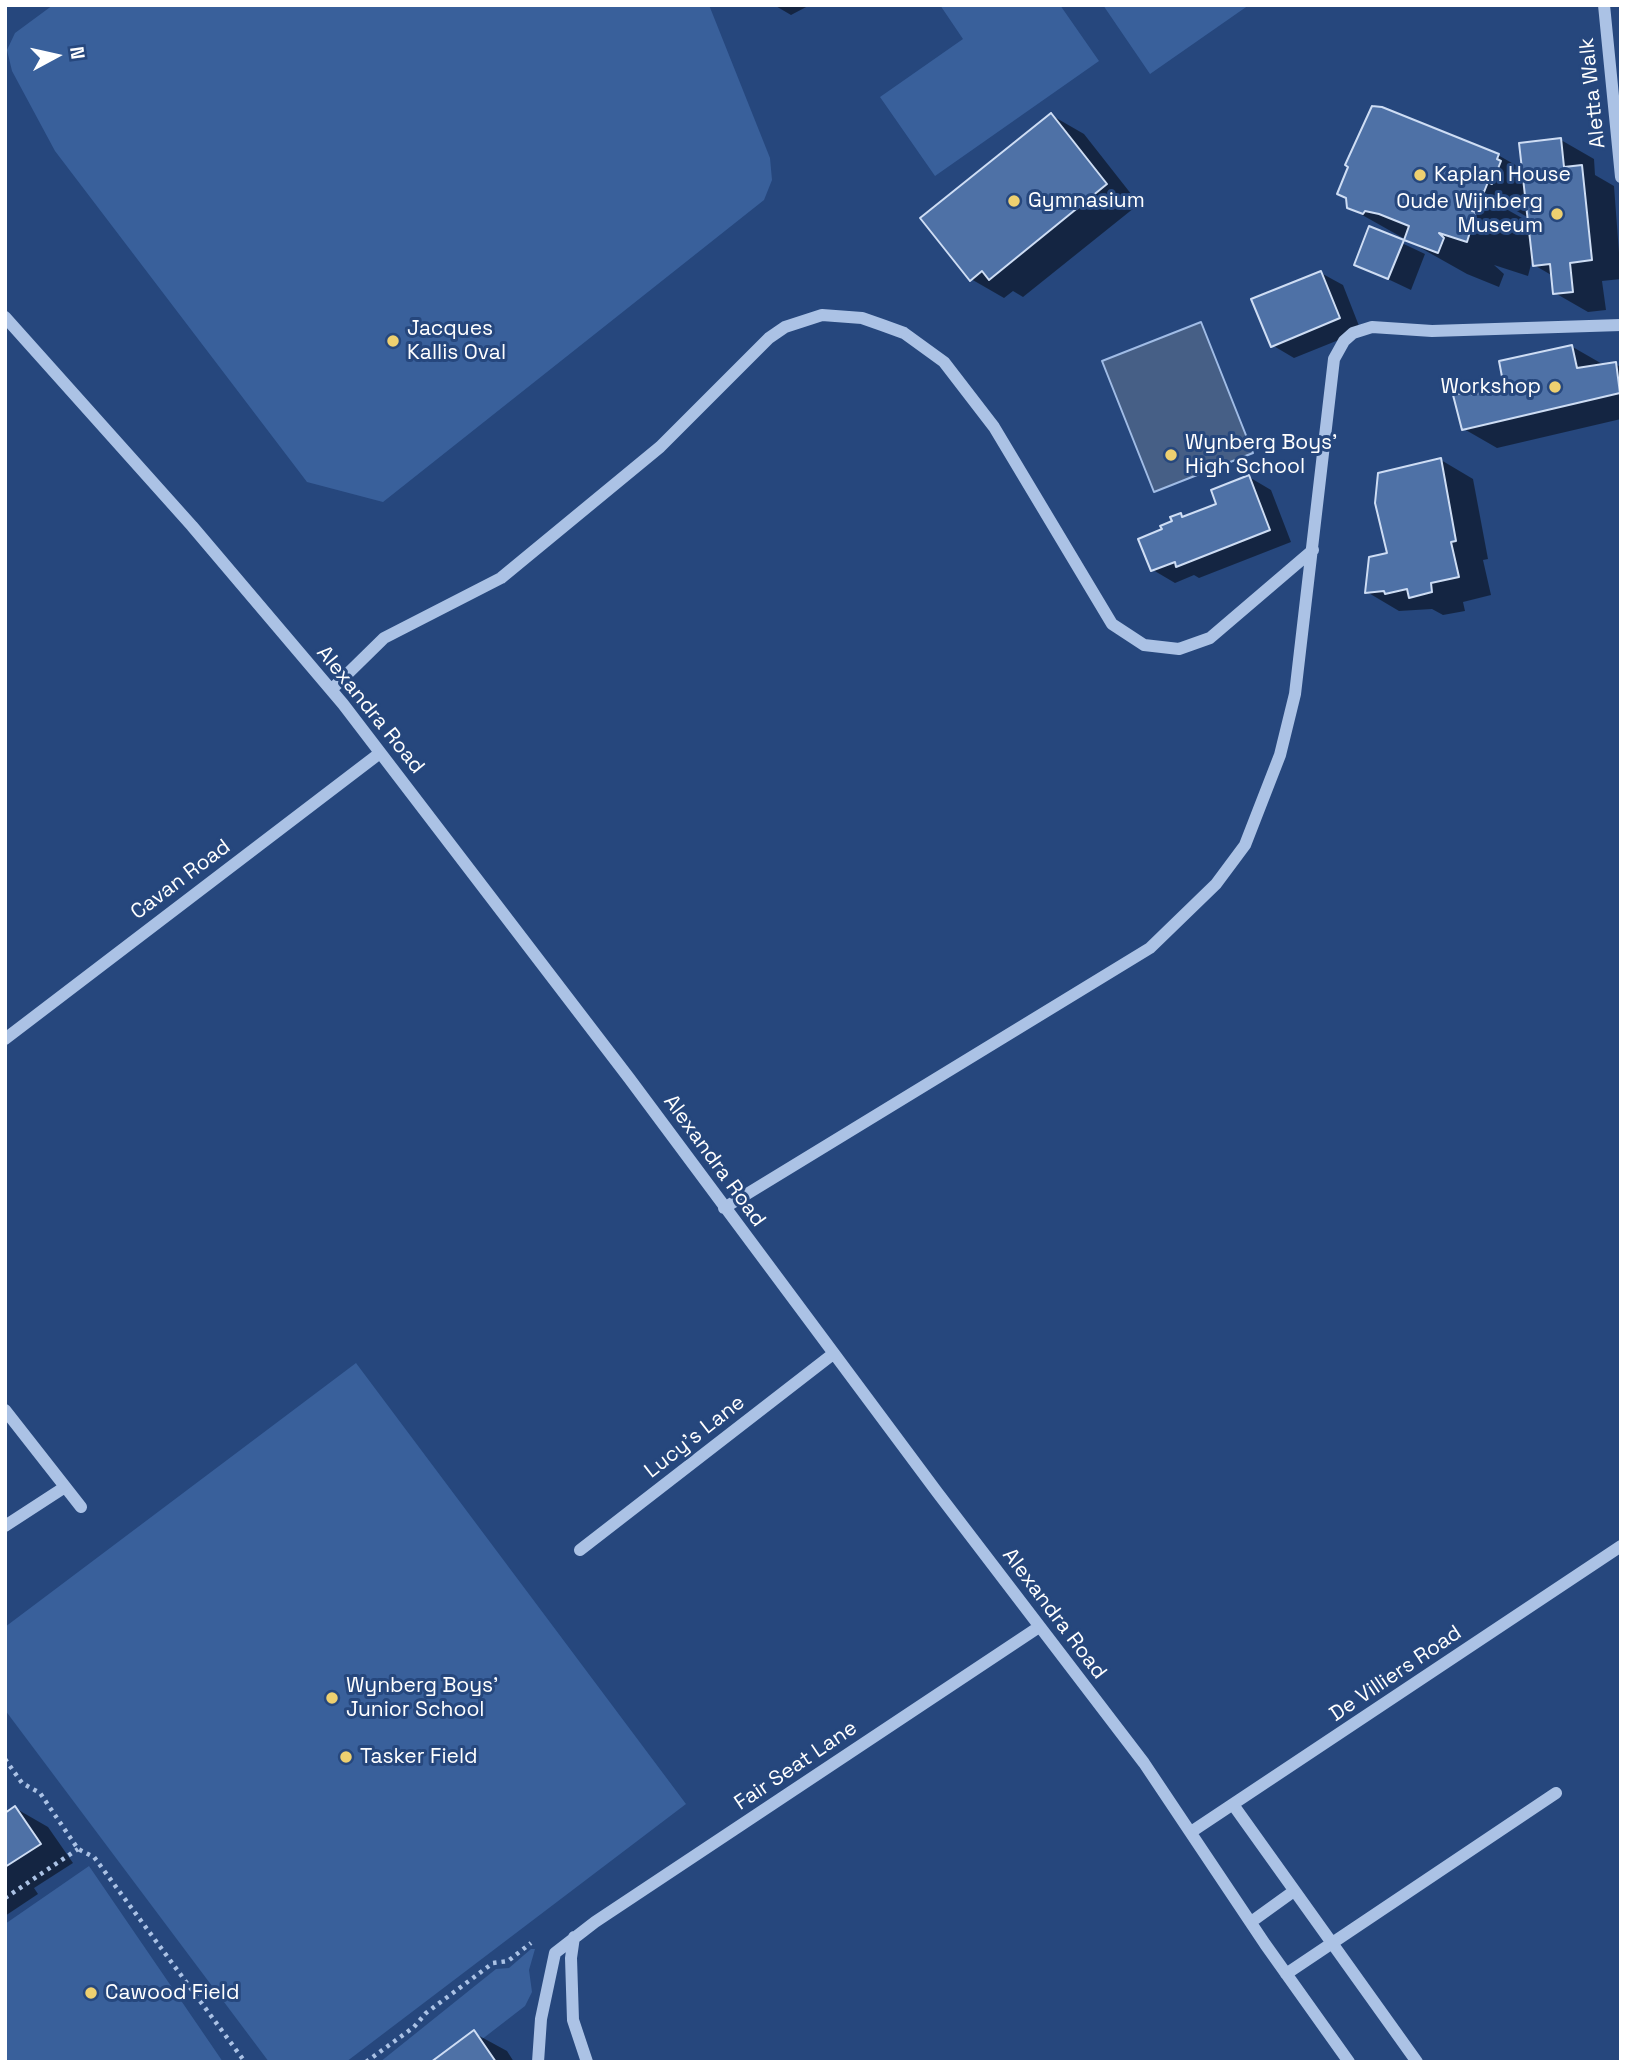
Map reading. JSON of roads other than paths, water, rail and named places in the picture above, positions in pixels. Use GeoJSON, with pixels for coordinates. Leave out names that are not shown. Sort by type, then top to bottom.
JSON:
{"type":"FeatureCollection","features":[{"type":"Feature","properties":{"kind":"street","name":"Aletta Walk"},"geometry":{"type":"LineString","coordinates":[[1604,5],[1621,177]]}},
{"type":"Feature","properties":{"kind":"street"},"geometry":{"type":"LineString","coordinates":[[331,690],[384,638],[512,570],[660,447],[769,338],[785,327],[822,316],[852,316],[904,333],[944,362],[994,427],[1112,624],[1144,645],[1179,649],[1210,638],[1314,550]]}},
{"type":"Feature","properties":{"kind":"street","name":"Alexandra Road"},"geometry":{"type":"LineString","coordinates":[[5,317],[192,526],[331,690],[380,753],[1144,1763],[1286,1974],[1349,2062]]}},
{"type":"Feature","properties":{"kind":"street"},"geometry":{"type":"LineString","coordinates":[[724,1208],[1150,948],[1216,884],[1245,845],[1280,755],[1297,683],[1335,359],[1338,349],[1353,334],[1381,326],[1432,331],[1621,325]]}},
{"type":"Feature","properties":{"kind":"street","name":"Cavan Road"},"geometry":{"type":"LineString","coordinates":[[5,1039],[380,753]]}},
{"type":"Feature","properties":{"kind":"street","name":"Lucy's Lane"},"geometry":{"type":"LineString","coordinates":[[580,1550],[833,1354]]}},
{"type":"Feature","properties":{"kind":"street"},"geometry":{"type":"LineString","coordinates":[[5,1410],[80,1507]]}},
{"type":"Feature","properties":{"kind":"street"},"geometry":{"type":"LineString","coordinates":[[5,1526],[65,1487]]}},
{"type":"Feature","properties":{"kind":"street","name":"De Villiers Road"},"geometry":{"type":"LineString","coordinates":[[1191,1832],[1234,1806],[1621,1546]]}},
{"type":"Feature","properties":{"kind":"street","name":"Fair Seat Lane"},"geometry":{"type":"LineString","coordinates":[[538,2062],[541,2019],[555,1953],[574,1937],[1040,1627]]}},
{"type":"Feature","properties":{"kind":"street"},"geometry":{"type":"LineString","coordinates":[[1286,1974],[1556,1793]]}},
{"type":"Feature","properties":{"kind":"street"},"geometry":{"type":"LineString","coordinates":[[1234,1806],[1417,2062]]}},
{"type":"Feature","properties":{"kind":"street"},"geometry":{"type":"LineString","coordinates":[[1251,1922],[1294,1891]]}},
{"type":"Feature","properties":{"kind":"street"},"geometry":{"type":"LineString","coordinates":[[574,1937],[570,1958],[573,2020],[587,2062]]}},
{"type":"Feature","properties":{"kind":"place","name":"Kaplan House"},"geometry":{"type":"Point","coordinates":[1420,175]}},
{"type":"Feature","properties":{"kind":"place","name":"Gymnasium"},"geometry":{"type":"Point","coordinates":[1014,201]}},
{"type":"Feature","properties":{"kind":"place","name":"Oude Wijnberg Museum"},"geometry":{"type":"Point","coordinates":[1557,214]}},
{"type":"Feature","properties":{"kind":"place","name":"Jacques Kallis Oval"},"geometry":{"type":"Point","coordinates":[393,341]}},
{"type":"Feature","properties":{"kind":"place","name":"Workshop"},"geometry":{"type":"Point","coordinates":[1555,387]}},
{"type":"Feature","properties":{"kind":"place","name":"Wynberg Boys' High School"},"geometry":{"type":"Point","coordinates":[1171,455]}},
{"type":"Feature","properties":{"kind":"place","name":"Wynberg Boys' Junior School"},"geometry":{"type":"Point","coordinates":[332,1698]}},
{"type":"Feature","properties":{"kind":"place","name":"Tasker Field"},"geometry":{"type":"Point","coordinates":[346,1757]}},
{"type":"Feature","properties":{"kind":"place","name":"Cawood Field"},"geometry":{"type":"Point","coordinates":[91,1993]}}]}
